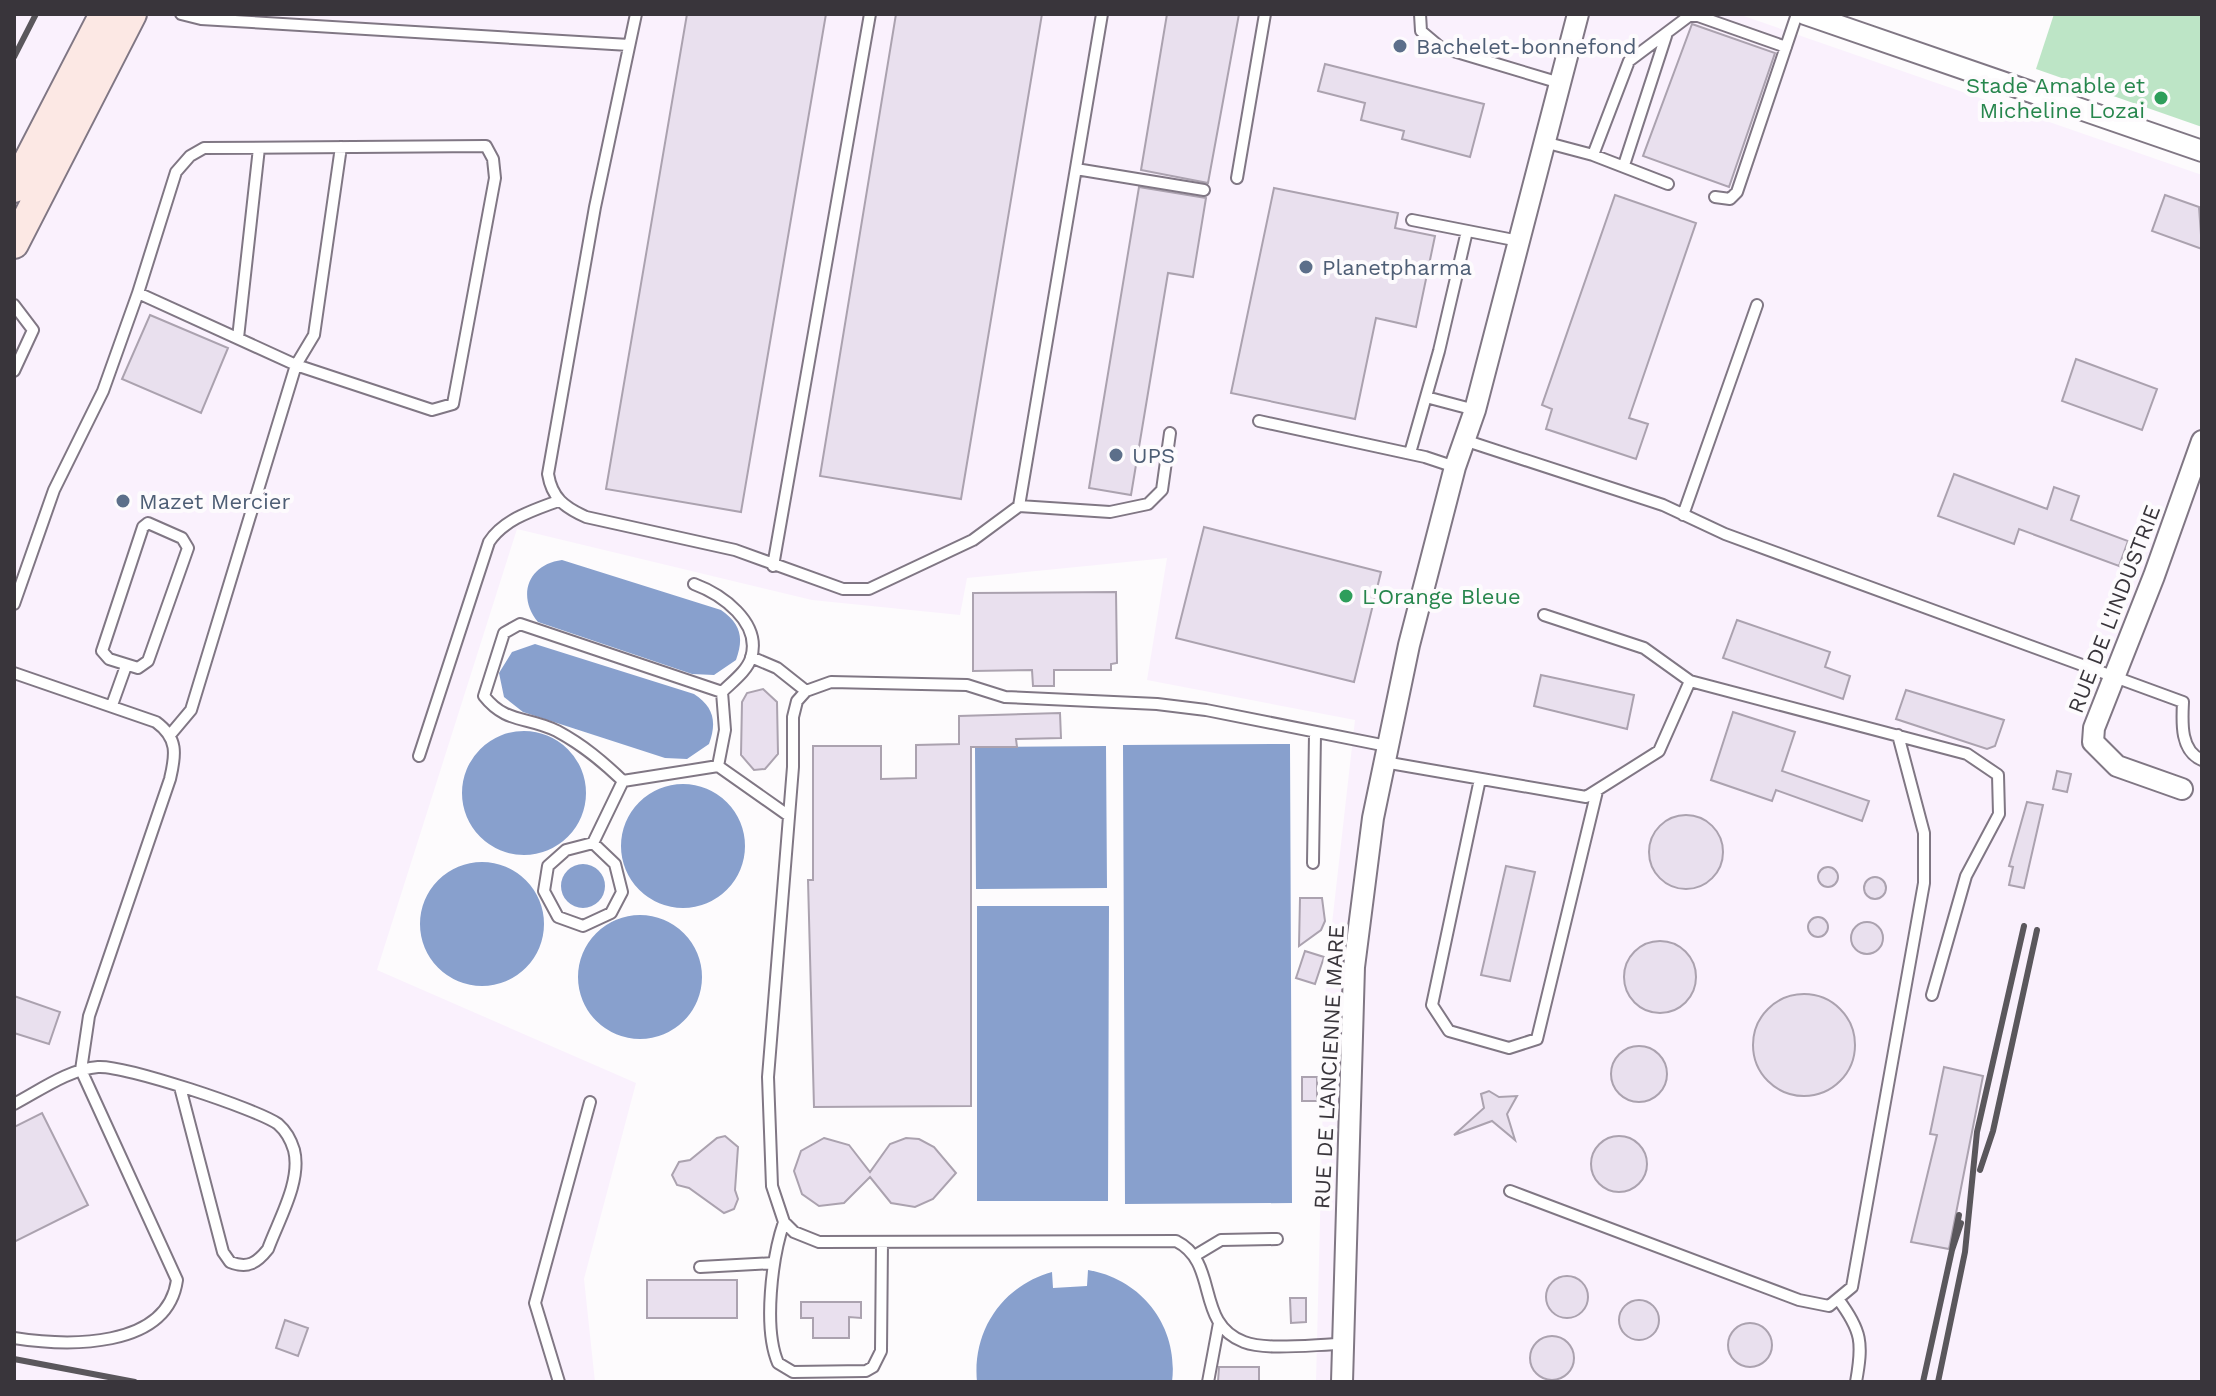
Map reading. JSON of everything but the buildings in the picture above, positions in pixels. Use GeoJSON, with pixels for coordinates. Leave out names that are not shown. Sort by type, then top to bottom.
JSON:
{"type":"FeatureCollection","features":[{"type":"Feature","properties":{"kind":"main road"},"geometry":{"type":"LineString","coordinates":[[14,188],[104,14]]}},
{"type":"Feature","properties":{"kind":"main road"},"geometry":{"type":"LineString","coordinates":[[14,244],[132,14]]}},
{"type":"Feature","properties":{"kind":"street","name":"RUE DE L'ANCIENNE MARE"},"geometry":{"type":"LineString","coordinates":[[1342,1382],[1354,967],[1373,818],[1409,645],[1455,467],[1467,441],[1578,14]]}},
{"type":"Feature","properties":{"kind":"street"},"geometry":{"type":"LineString","coordinates":[[1817,16],[2202,151]]}},
{"type":"Feature","properties":{"kind":"street","name":"RUE DE L'INDUSTRIE"},"geometry":{"type":"LineString","coordinates":[[2182,789],[2117,766],[2093,742],[2094,728],[2112,676],[2154,576],[2202,441]]}},
{"type":"Feature","properties":{"kind":"lane"},"geometry":{"type":"LineString","coordinates":[[181,14],[201,19],[629,45]]}},
{"type":"Feature","properties":{"kind":"lane"},"geometry":{"type":"LineString","coordinates":[[636,14],[548,474],[558,501],[586,517],[735,550],[843,589],[869,589],[973,540],[1019,506],[1058,505],[1110,512],[1148,504],[1162,490],[1170,433]]}},
{"type":"Feature","properties":{"kind":"lane"},"geometry":{"type":"LineString","coordinates":[[773,566],[870,14]]}},
{"type":"Feature","properties":{"kind":"lane"},"geometry":{"type":"LineString","coordinates":[[1019,506],[1102,14]]}},
{"type":"Feature","properties":{"kind":"lane"},"geometry":{"type":"LineString","coordinates":[[1237,178],[1265,14]]}},
{"type":"Feature","properties":{"kind":"lane"},"geometry":{"type":"LineString","coordinates":[[1420,14],[1421,31],[1440,47],[1560,83]]}},
{"type":"Feature","properties":{"kind":"lane"},"geometry":{"type":"LineString","coordinates":[[1715,197],[1730,199],[1737,192],[1797,14]]}},
{"type":"Feature","properties":{"kind":"lane"},"geometry":{"type":"LineString","coordinates":[[1593,155],[1625,67],[1634,56],[1666,36],[1689,16],[1698,16],[1786,47]]}},
{"type":"Feature","properties":{"kind":"lane"},"geometry":{"type":"LineString","coordinates":[[1624,165],[1666,36]]}},
{"type":"Feature","properties":{"kind":"lane"},"geometry":{"type":"LineString","coordinates":[[1544,142],[1624,165],[1668,184]]}},
{"type":"Feature","properties":{"kind":"lane"},"geometry":{"type":"LineString","coordinates":[[14,604],[54,490],[103,391],[176,172],[190,156],[204,148],[486,146],[493,159],[495,178],[453,404],[432,410],[296,365],[138,293]]}},
{"type":"Feature","properties":{"kind":"lane"},"geometry":{"type":"LineString","coordinates":[[170,735],[191,710],[296,365],[314,335],[341,147]]}},
{"type":"Feature","properties":{"kind":"lane"},"geometry":{"type":"LineString","coordinates":[[238,338],[259,148]]}},
{"type":"Feature","properties":{"kind":"lane"},"geometry":{"type":"LineString","coordinates":[[1076,169],[1204,190]]}},
{"type":"Feature","properties":{"kind":"lane"},"geometry":{"type":"LineString","coordinates":[[1412,220],[1519,241]]}},
{"type":"Feature","properties":{"kind":"lane"},"geometry":{"type":"LineString","coordinates":[[1410,453],[1467,231]]}},
{"type":"Feature","properties":{"kind":"lane"},"geometry":{"type":"LineString","coordinates":[[14,305],[28,319],[33,330],[14,371]]}},
{"type":"Feature","properties":{"kind":"lane"},"geometry":{"type":"LineString","coordinates":[[1683,515],[1757,305]]}},
{"type":"Feature","properties":{"kind":"lane"},"geometry":{"type":"LineString","coordinates":[[1426,397],[1475,410]]}},
{"type":"Feature","properties":{"kind":"lane"},"geometry":{"type":"LineString","coordinates":[[1259,421],[1410,453],[1455,467]]}},
{"type":"Feature","properties":{"kind":"lane"},"geometry":{"type":"LineString","coordinates":[[1467,441],[1683,515],[1725,534],[2183,702],[2181,733],[2196,758],[2202,760]]}},
{"type":"Feature","properties":{"kind":"lane"},"geometry":{"type":"LineString","coordinates":[[419,756],[489,542],[502,528],[524,514],[558,501]]}},
{"type":"Feature","properties":{"kind":"lane"},"geometry":{"type":"LineString","coordinates":[[148,523],[182,538],[188,548],[148,661],[138,668],[126,666],[109,659],[102,651],[143,527],[148,523]]}},
{"type":"Feature","properties":{"kind":"lane"},"geometry":{"type":"LineString","coordinates":[[694,584],[716,592],[741,615],[750,635],[751,657],[740,676],[722,692]]}},
{"type":"Feature","properties":{"kind":"lane"},"geometry":{"type":"LineString","coordinates":[[1544,615],[1644,648],[1690,681],[1967,754],[1998,775],[1999,814],[1966,876],[1932,995]]}},
{"type":"Feature","properties":{"kind":"lane"},"geometry":{"type":"LineString","coordinates":[[623,781],[594,753],[553,729],[497,713],[490,705],[484,696],[504,633],[520,624],[722,692]]}},
{"type":"Feature","properties":{"kind":"lane"},"geometry":{"type":"LineString","coordinates":[[751,657],[777,668],[806,691]]}},
{"type":"Feature","properties":{"kind":"lane"},"geometry":{"type":"LineString","coordinates":[[112,705],[126,666]]}},
{"type":"Feature","properties":{"kind":"lane"},"geometry":{"type":"LineString","coordinates":[[14,673],[156,722],[170,735],[176,749],[170,779],[89,1016],[81,1070],[177,1280],[174,1299],[159,1315],[135,1331],[82,1344],[14,1338]]}},
{"type":"Feature","properties":{"kind":"lane"},"geometry":{"type":"LineString","coordinates":[[882,1242],[881,1351],[873,1367],[866,1371],[793,1372],[778,1363],[771,1340],[774,1263],[784,1222],[772,1186],[768,1077],[789,816],[793,717],[797,701],[806,691],[831,682],[967,685],[1005,697],[1121,700],[1206,710],[1315,734],[1480,779],[1586,797],[1659,751],[1690,681]]}},
{"type":"Feature","properties":{"kind":"lane"},"geometry":{"type":"LineString","coordinates":[[718,766],[725,730],[722,692]]}},
{"type":"Feature","properties":{"kind":"lane"},"geometry":{"type":"LineString","coordinates":[[1313,863],[1315,734]]}},
{"type":"Feature","properties":{"kind":"lane"},"geometry":{"type":"LineString","coordinates":[[1510,1191],[1799,1300],[1829,1306],[1852,1287],[1924,883],[1924,833],[1898,735]]}},
{"type":"Feature","properties":{"kind":"lane"},"geometry":{"type":"LineString","coordinates":[[623,781],[718,766],[789,816]]}},
{"type":"Feature","properties":{"kind":"lane"},"geometry":{"type":"LineString","coordinates":[[1480,779],[1432,1005],[1449,1031],[1509,1048],[1537,1039],[1597,791]]}},
{"type":"Feature","properties":{"kind":"lane"},"geometry":{"type":"LineString","coordinates":[[593,843],[615,864],[622,892],[611,913],[583,926],[558,917],[544,891],[548,866],[566,850],[593,843],[623,781]]}},
{"type":"Feature","properties":{"kind":"lane"},"geometry":{"type":"LineString","coordinates":[[14,1104],[81,1070],[119,1068],[180,1087],[273,1121],[289,1138],[295,1161],[290,1188],[268,1249],[249,1265],[230,1262],[218,1240],[180,1087]]}},
{"type":"Feature","properties":{"kind":"lane"},"geometry":{"type":"LineString","coordinates":[[559,1382],[535,1303],[590,1102]]}},
{"type":"Feature","properties":{"kind":"lane"},"geometry":{"type":"LineString","coordinates":[[784,1222],[806,1239],[882,1242],[1176,1241],[1196,1255],[1203,1269],[1207,1300],[1219,1323],[1246,1343],[1343,1344]]}},
{"type":"Feature","properties":{"kind":"lane"},"geometry":{"type":"LineString","coordinates":[[1196,1255],[1221,1240],[1277,1239]]}},
{"type":"Feature","properties":{"kind":"lane"},"geometry":{"type":"LineString","coordinates":[[700,1267],[774,1263]]}},
{"type":"Feature","properties":{"kind":"lane"},"geometry":{"type":"LineString","coordinates":[[1838,1299],[1856,1323],[1862,1350],[1856,1382]]}},
{"type":"Feature","properties":{"kind":"lane"},"geometry":{"type":"LineString","coordinates":[[1208,1382],[1219,1323]]}},
{"type":"Feature","properties":{"kind":"shaded area"},"geometry":{"type":"Polygon","coordinates":[[[14,14],[1738,14],[2202,175],[2202,1382],[1316,1382],[1326,977],[1355,720],[1147,680],[1167,558],[967,578],[960,615],[812,600],[517,529],[377,970],[636,1083],[584,1279],[595,1382],[14,1382],[14,14]]]}},
{"type":"Feature","properties":{"kind":"green space","name":"Stade Amable et Micheline Lozai"},"geometry":{"type":"Polygon","coordinates":[[[2054,14],[2202,14],[2202,127],[2036,69],[2054,14]]]}},
{"type":"Feature","properties":{"kind":"water"},"geometry":{"type":"Polygon","coordinates":[[[562,560],[721,610],[739,632],[736,660],[714,675],[692,674],[538,622],[528,601],[529,582],[541,568],[562,560]]]}},
{"type":"Feature","properties":{"kind":"water"},"geometry":{"type":"Polygon","coordinates":[[[535,644],[694,694],[706,704],[712,716],[709,744],[687,759],[665,758],[523,712],[504,697],[499,673],[512,652],[535,644]]]}},
{"type":"Feature","properties":{"kind":"water"},"geometry":{"type":"Polygon","coordinates":[[[524,731],[548,736],[568,749],[581,769],[586,793],[581,817],[568,837],[548,850],[524,855],[500,850],[480,837],[467,817],[462,793],[467,769],[480,749],[500,736],[524,731]]]}},
{"type":"Feature","properties":{"kind":"water"},"geometry":{"type":"Polygon","coordinates":[[[1290,744],[1292,1203],[1125,1204],[1123,745],[1290,744]]]}},
{"type":"Feature","properties":{"kind":"water"},"geometry":{"type":"Polygon","coordinates":[[[1106,746],[1107,888],[976,889],[975,747],[1106,746]]]}},
{"type":"Feature","properties":{"kind":"water"},"geometry":{"type":"Polygon","coordinates":[[[683,784],[707,789],[727,802],[740,822],[745,846],[740,870],[727,890],[707,903],[683,908],[659,903],[639,890],[626,870],[621,846],[626,822],[639,802],[659,789],[683,784]]]}},
{"type":"Feature","properties":{"kind":"water"},"geometry":{"type":"Polygon","coordinates":[[[482,862],[506,867],[526,880],[539,900],[544,924],[539,948],[526,968],[506,981],[482,986],[458,981],[438,968],[425,948],[420,924],[425,900],[438,880],[458,867],[482,862]]]}},
{"type":"Feature","properties":{"kind":"water"},"geometry":{"type":"Polygon","coordinates":[[[583,864],[599,870],[605,886],[599,902],[583,908],[567,902],[561,886],[567,870],[583,864]]]}},
{"type":"Feature","properties":{"kind":"water"},"geometry":{"type":"Polygon","coordinates":[[[977,906],[1109,906],[1108,1201],[977,1201],[977,906]]]}},
{"type":"Feature","properties":{"kind":"water"},"geometry":{"type":"Polygon","coordinates":[[[640,915],[664,920],[684,933],[697,953],[702,977],[697,1001],[684,1021],[664,1034],[640,1039],[616,1034],[596,1021],[583,1001],[578,977],[583,953],[596,933],[616,920],[640,915]]]}},
{"type":"Feature","properties":{"kind":"water"},"geometry":{"type":"Polygon","coordinates":[[[1088,1270],[1125,1284],[1153,1309],[1169,1343],[1173,1362],[1172,1382],[977,1382],[977,1363],[985,1328],[1005,1300],[1018,1288],[1052,1272],[1053,1288],[1087,1286],[1088,1270]]]}},
{"type":"Feature","properties":{"kind":"railway"},"geometry":{"type":"LineString","coordinates":[[14,57],[36,14]]}},
{"type":"Feature","properties":{"kind":"railway"},"geometry":{"type":"LineString","coordinates":[[1938,1382],[1965,1252],[1977,1132],[2024,926]]}},
{"type":"Feature","properties":{"kind":"railway"},"geometry":{"type":"LineString","coordinates":[[1980,1170],[1993,1131],[2037,930]]}},
{"type":"Feature","properties":{"kind":"railway"},"geometry":{"type":"LineString","coordinates":[[1959,1215],[1952,1250],[1961,1223]]}},
{"type":"Feature","properties":{"kind":"railway"},"geometry":{"type":"LineString","coordinates":[[1923,1382],[1952,1250]]}},
{"type":"Feature","properties":{"kind":"railway"},"geometry":{"type":"LineString","coordinates":[[14,1359],[135,1382]]}},
{"type":"Feature","properties":{"kind":"place","name":"Bachelet-bonnefond"},"geometry":{"type":"Point","coordinates":[1400,46]}},
{"type":"Feature","properties":{"kind":"place","name":"Stade Amable et Micheline Lozai"},"geometry":{"type":"Point","coordinates":[2161,98]}},
{"type":"Feature","properties":{"kind":"place","name":"Planetpharma"},"geometry":{"type":"Point","coordinates":[1306,267]}},
{"type":"Feature","properties":{"kind":"place","name":"UPS"},"geometry":{"type":"Point","coordinates":[1116,455]}},
{"type":"Feature","properties":{"kind":"place","name":"Mazet Mercier"},"geometry":{"type":"Point","coordinates":[123,501]}},
{"type":"Feature","properties":{"kind":"place","name":"L'Orange Bleue"},"geometry":{"type":"Point","coordinates":[1346,596]}}]}
